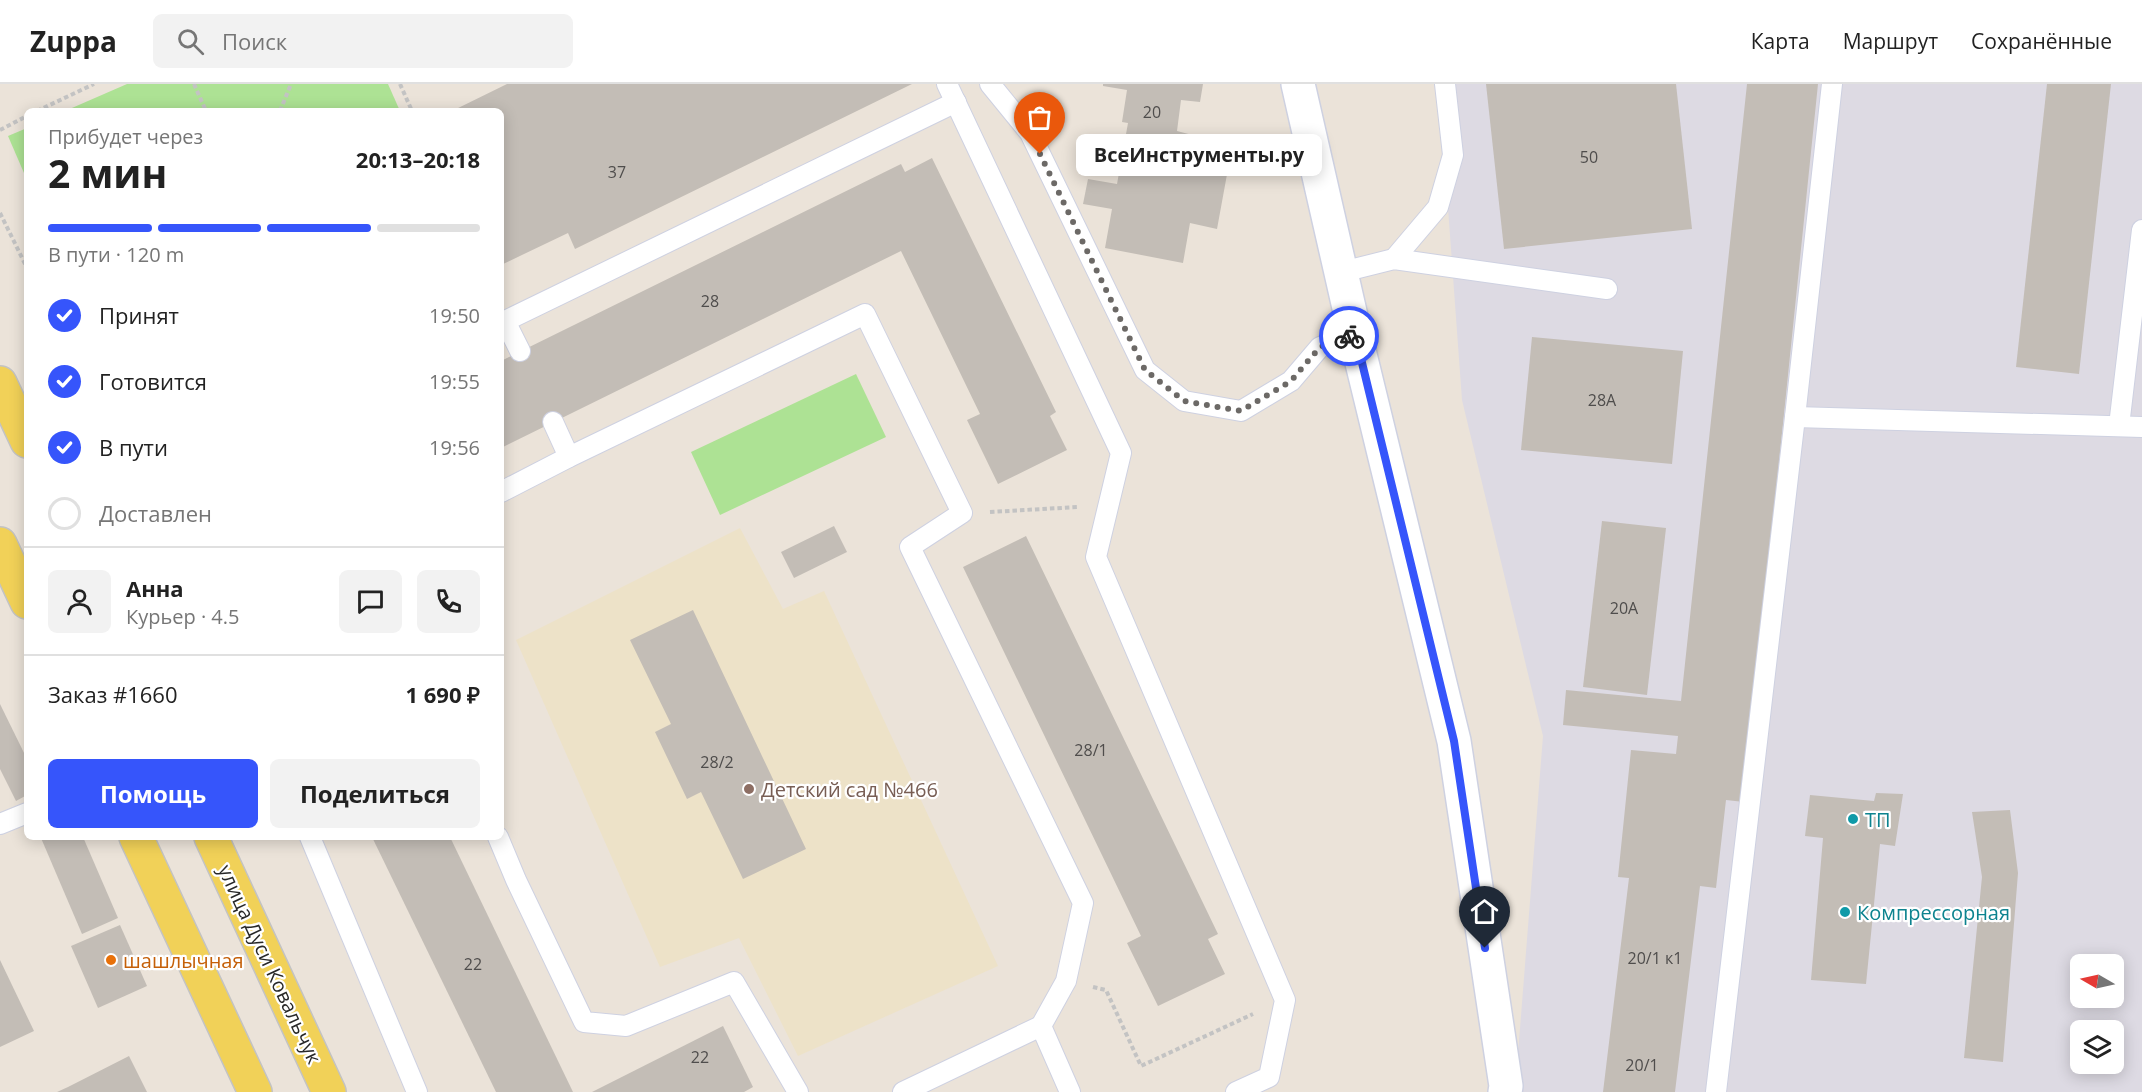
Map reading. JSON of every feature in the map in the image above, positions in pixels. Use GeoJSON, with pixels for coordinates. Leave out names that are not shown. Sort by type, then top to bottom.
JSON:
{"type":"FeatureCollection","features":[{"type":"Feature","properties":{"kind":"main road"},"geometry":{"type":"LineString","coordinates":[[0,383],[24,435]]}},
{"type":"Feature","properties":{"kind":"main road"},"geometry":{"type":"LineString","coordinates":[[0,544],[24,596]]}},
{"type":"Feature","properties":{"kind":"main road"},"geometry":{"type":"LineString","coordinates":[[137,840],[255,1092]]}},
{"type":"Feature","properties":{"kind":"main road","name":"улица Дуси Ковальчук"},"geometry":{"type":"LineString","coordinates":[[212,840],[329,1092]]}},
{"type":"Feature","properties":{"kind":"street"},"geometry":{"type":"LineString","coordinates":[[1298,84],[1355,334],[1454,741],[1506,1086],[1504,1092]]}},
{"type":"Feature","properties":{"kind":"lane"},"geometry":{"type":"LineString","coordinates":[[947,84],[1121,453],[1096,557],[1285,1000],[1269,1077],[1236,1092]]}},
{"type":"Feature","properties":{"kind":"lane"},"geometry":{"type":"LineString","coordinates":[[990,84],[1030,133],[1145,370],[1184,401],[1241,411],[1291,381],[1320,347],[1355,334]]}},
{"type":"Feature","properties":{"kind":"lane"},"geometry":{"type":"LineString","coordinates":[[1394,259],[1438,207],[1453,155],[1445,84]]}},
{"type":"Feature","properties":{"kind":"lane"},"geometry":{"type":"LineString","coordinates":[[1716,1092],[1832,84]]}},
{"type":"Feature","properties":{"kind":"lane"},"geometry":{"type":"LineString","coordinates":[[504,322],[956,102]]}},
{"type":"Feature","properties":{"kind":"lane"},"geometry":{"type":"LineString","coordinates":[[2119,426],[2142,230]]}},
{"type":"Feature","properties":{"kind":"lane"},"geometry":{"type":"LineString","coordinates":[[1342,272],[1394,259],[1607,289]]}},
{"type":"Feature","properties":{"kind":"lane"},"geometry":{"type":"LineString","coordinates":[[504,490],[865,314],[962,513],[910,547],[1083,903],[1066,981],[1041,1026],[903,1092]]}},
{"type":"Feature","properties":{"kind":"lane"},"geometry":{"type":"LineString","coordinates":[[504,324],[520,351]]}},
{"type":"Feature","properties":{"kind":"lane"},"geometry":{"type":"LineString","coordinates":[[1795,417],[2142,427]]}},
{"type":"Feature","properties":{"kind":"lane"},"geometry":{"type":"LineString","coordinates":[[553,422],[569,457]]}},
{"type":"Feature","properties":{"kind":"lane"},"geometry":{"type":"LineString","coordinates":[[0,824],[24,814]]}},
{"type":"Feature","properties":{"kind":"lane"},"geometry":{"type":"LineString","coordinates":[[311,840],[417,1092]]}},
{"type":"Feature","properties":{"kind":"lane"},"geometry":{"type":"LineString","coordinates":[[499,840],[584,1022],[626,1026],[734,982],[798,1092]]}},
{"type":"Feature","properties":{"kind":"lane"},"geometry":{"type":"LineString","coordinates":[[1041,1026],[1070,1092]]}},
{"type":"Feature","properties":{"kind":"path"},"geometry":{"type":"LineString","coordinates":[[43,108],[94,84]]}},
{"type":"Feature","properties":{"kind":"path"},"geometry":{"type":"LineString","coordinates":[[194,84],[205,108]]}},
{"type":"Feature","properties":{"kind":"path"},"geometry":{"type":"LineString","coordinates":[[281,108],[291,84]]}},
{"type":"Feature","properties":{"kind":"path"},"geometry":{"type":"LineString","coordinates":[[400,84],[411,108]]}},
{"type":"Feature","properties":{"kind":"path"},"geometry":{"type":"LineString","coordinates":[[0,130],[24,118]]}},
{"type":"Feature","properties":{"kind":"path"},"geometry":{"type":"LineString","coordinates":[[0,213],[24,262]]}},
{"type":"Feature","properties":{"kind":"path"},"geometry":{"type":"LineString","coordinates":[[962,513],[1108,506]]}},
{"type":"Feature","properties":{"kind":"path"},"geometry":{"type":"LineString","coordinates":[[1066,981],[1106,990],[1141,1066],[1285,1000]]}},
{"type":"Feature","properties":{"kind":"shaded area"},"geometry":{"type":"Polygon","coordinates":[[[1439,84],[2142,84],[2142,1092],[1515,1092],[1543,736],[1462,400],[1439,84]]]}},
{"type":"Feature","properties":{"kind":"shaded area","name":"Детский сад №466"},"geometry":{"type":"Polygon","coordinates":[[[740,528],[783,609],[824,591],[998,966],[798,1056],[739,938],[660,967],[516,640],[740,528]]]}},
{"type":"Feature","properties":{"kind":"green space"},"geometry":{"type":"Polygon","coordinates":[[[127,84],[388,84],[399,108],[72,108],[127,84]]]}},
{"type":"Feature","properties":{"kind":"green space"},"geometry":{"type":"Polygon","coordinates":[[[24,129],[24,173],[8,136],[24,129]]]}},
{"type":"Feature","properties":{"kind":"green space"},"geometry":{"type":"Polygon","coordinates":[[[856,374],[886,437],[720,515],[691,452],[856,374]]]}},
{"type":"Feature","properties":{"kind":"building"},"geometry":{"type":"Polygon","coordinates":[[[507,84],[912,84],[575,249],[568,233],[504,264],[504,108],[458,108],[507,84]]]}},
{"type":"Feature","properties":{"kind":"building"},"geometry":{"type":"Polygon","coordinates":[[[1103,84],[1203,84],[1200,102],[1181,100],[1177,131],[1200,137],[1197,152],[1230,158],[1217,229],[1190,223],[1183,263],[1105,248],[1112,209],[1083,204],[1088,179],[1117,184],[1128,123],[1122,122],[1127,90],[1103,86],[1103,84]]]}},
{"type":"Feature","properties":{"kind":"building"},"geometry":{"type":"Polygon","coordinates":[[[1486,84],[1676,84],[1692,229],[1504,249],[1486,84]]]}},
{"type":"Feature","properties":{"kind":"building"},"geometry":{"type":"Polygon","coordinates":[[[1747,84],[1818,84],[1744,802],[1726,800],[1716,888],[1700,886],[1675,1092],[1603,1092],[1629,878],[1618,877],[1631,750],[1676,754],[1678,736],[1563,725],[1566,690],[1681,701],[1747,84]]]}},
{"type":"Feature","properties":{"kind":"building"},"geometry":{"type":"Polygon","coordinates":[[[2047,84],[2111,84],[2079,374],[2016,367],[2047,84]]]}},
{"type":"Feature","properties":{"kind":"building"},"geometry":{"type":"Polygon","coordinates":[[[932,158],[1056,412],[1050,416],[1067,450],[998,484],[967,420],[980,414],[901,251],[504,447],[504,360],[901,164],[905,172],[932,158]]]}},
{"type":"Feature","properties":{"kind":"building"},"geometry":{"type":"Polygon","coordinates":[[[1532,337],[1683,351],[1672,464],[1521,450],[1532,337]]]}},
{"type":"Feature","properties":{"kind":"building"},"geometry":{"type":"Polygon","coordinates":[[[1602,521],[1666,528],[1647,695],[1583,687],[1602,521]]]}},
{"type":"Feature","properties":{"kind":"building"},"geometry":{"type":"Polygon","coordinates":[[[834,526],[847,552],[794,578],[781,552],[834,526]]]}},
{"type":"Feature","properties":{"kind":"building"},"geometry":{"type":"Polygon","coordinates":[[[1026,536],[1218,934],[1208,939],[1225,974],[1158,1006],[1127,943],[1141,936],[963,567],[1026,536]]]}},
{"type":"Feature","properties":{"kind":"building"},"geometry":{"type":"Polygon","coordinates":[[[693,610],[806,849],[743,879],[701,792],[687,799],[655,732],[671,724],[630,640],[693,610]]]}},
{"type":"Feature","properties":{"kind":"building"},"geometry":{"type":"Polygon","coordinates":[[[0,704],[24,753],[24,797],[16,801],[0,769],[0,704]]]}},
{"type":"Feature","properties":{"kind":"building","name":"Компрессорная"},"geometry":{"type":"Polygon","coordinates":[[[1876,793],[1903,794],[1895,846],[1880,844],[1866,984],[1811,980],[1823,838],[1805,836],[1810,795],[1874,801],[1876,793]]]}},
{"type":"Feature","properties":{"kind":"building"},"geometry":{"type":"Polygon","coordinates":[[[2010,810],[2018,873],[2003,1062],[1964,1058],[1982,877],[1972,812],[2010,810]]]}},
{"type":"Feature","properties":{"kind":"building"},"geometry":{"type":"Polygon","coordinates":[[[42,840],[84,840],[118,918],[82,934],[42,840]]]}},
{"type":"Feature","properties":{"kind":"building"},"geometry":{"type":"Polygon","coordinates":[[[373,840],[451,840],[573,1092],[496,1092],[373,840]]]}},
{"type":"Feature","properties":{"kind":"building"},"geometry":{"type":"Polygon","coordinates":[[[120,925],[147,986],[98,1008],[71,946],[120,925]]]}},
{"type":"Feature","properties":{"kind":"building"},"geometry":{"type":"Polygon","coordinates":[[[0,960],[34,1031],[0,1047],[0,960]]]}},
{"type":"Feature","properties":{"kind":"building"},"geometry":{"type":"Polygon","coordinates":[[[723,1026],[753,1087],[744,1092],[592,1092],[723,1026]]]}},
{"type":"Feature","properties":{"kind":"building"},"geometry":{"type":"Polygon","coordinates":[[[129,1056],[147,1092],[57,1092],[68,1087],[129,1056]]]}},
{"type":"Feature","properties":{"kind":"way so far"},"geometry":{"type":"LineString","coordinates":[[1040,154],[1145,370],[1184,401],[1241,411],[1291,381],[1320,347],[1349,336]]}},
{"type":"Feature","properties":{"kind":"place","name":"ВсеИнструменты.ру"},"geometry":{"type":"Point","coordinates":[1040,154]}},
{"type":"Feature","properties":{"kind":"place","name":"Детский сад №466"},"geometry":{"type":"Point","coordinates":[749,789]}},
{"type":"Feature","properties":{"kind":"place","name":"ТП"},"geometry":{"type":"Point","coordinates":[1853,819]}},
{"type":"Feature","properties":{"kind":"place","name":"Компрессорная"},"geometry":{"type":"Point","coordinates":[1845,912]}},
{"type":"Feature","properties":{"kind":"place","name":"шашлычная"},"geometry":{"type":"Point","coordinates":[111,960]}},
{"type":"Feature","properties":{"kind":"route"},"geometry":{"type":"LineString","coordinates":[[1349,336],[1355,334],[1454,741],[1485,948]]}}]}
